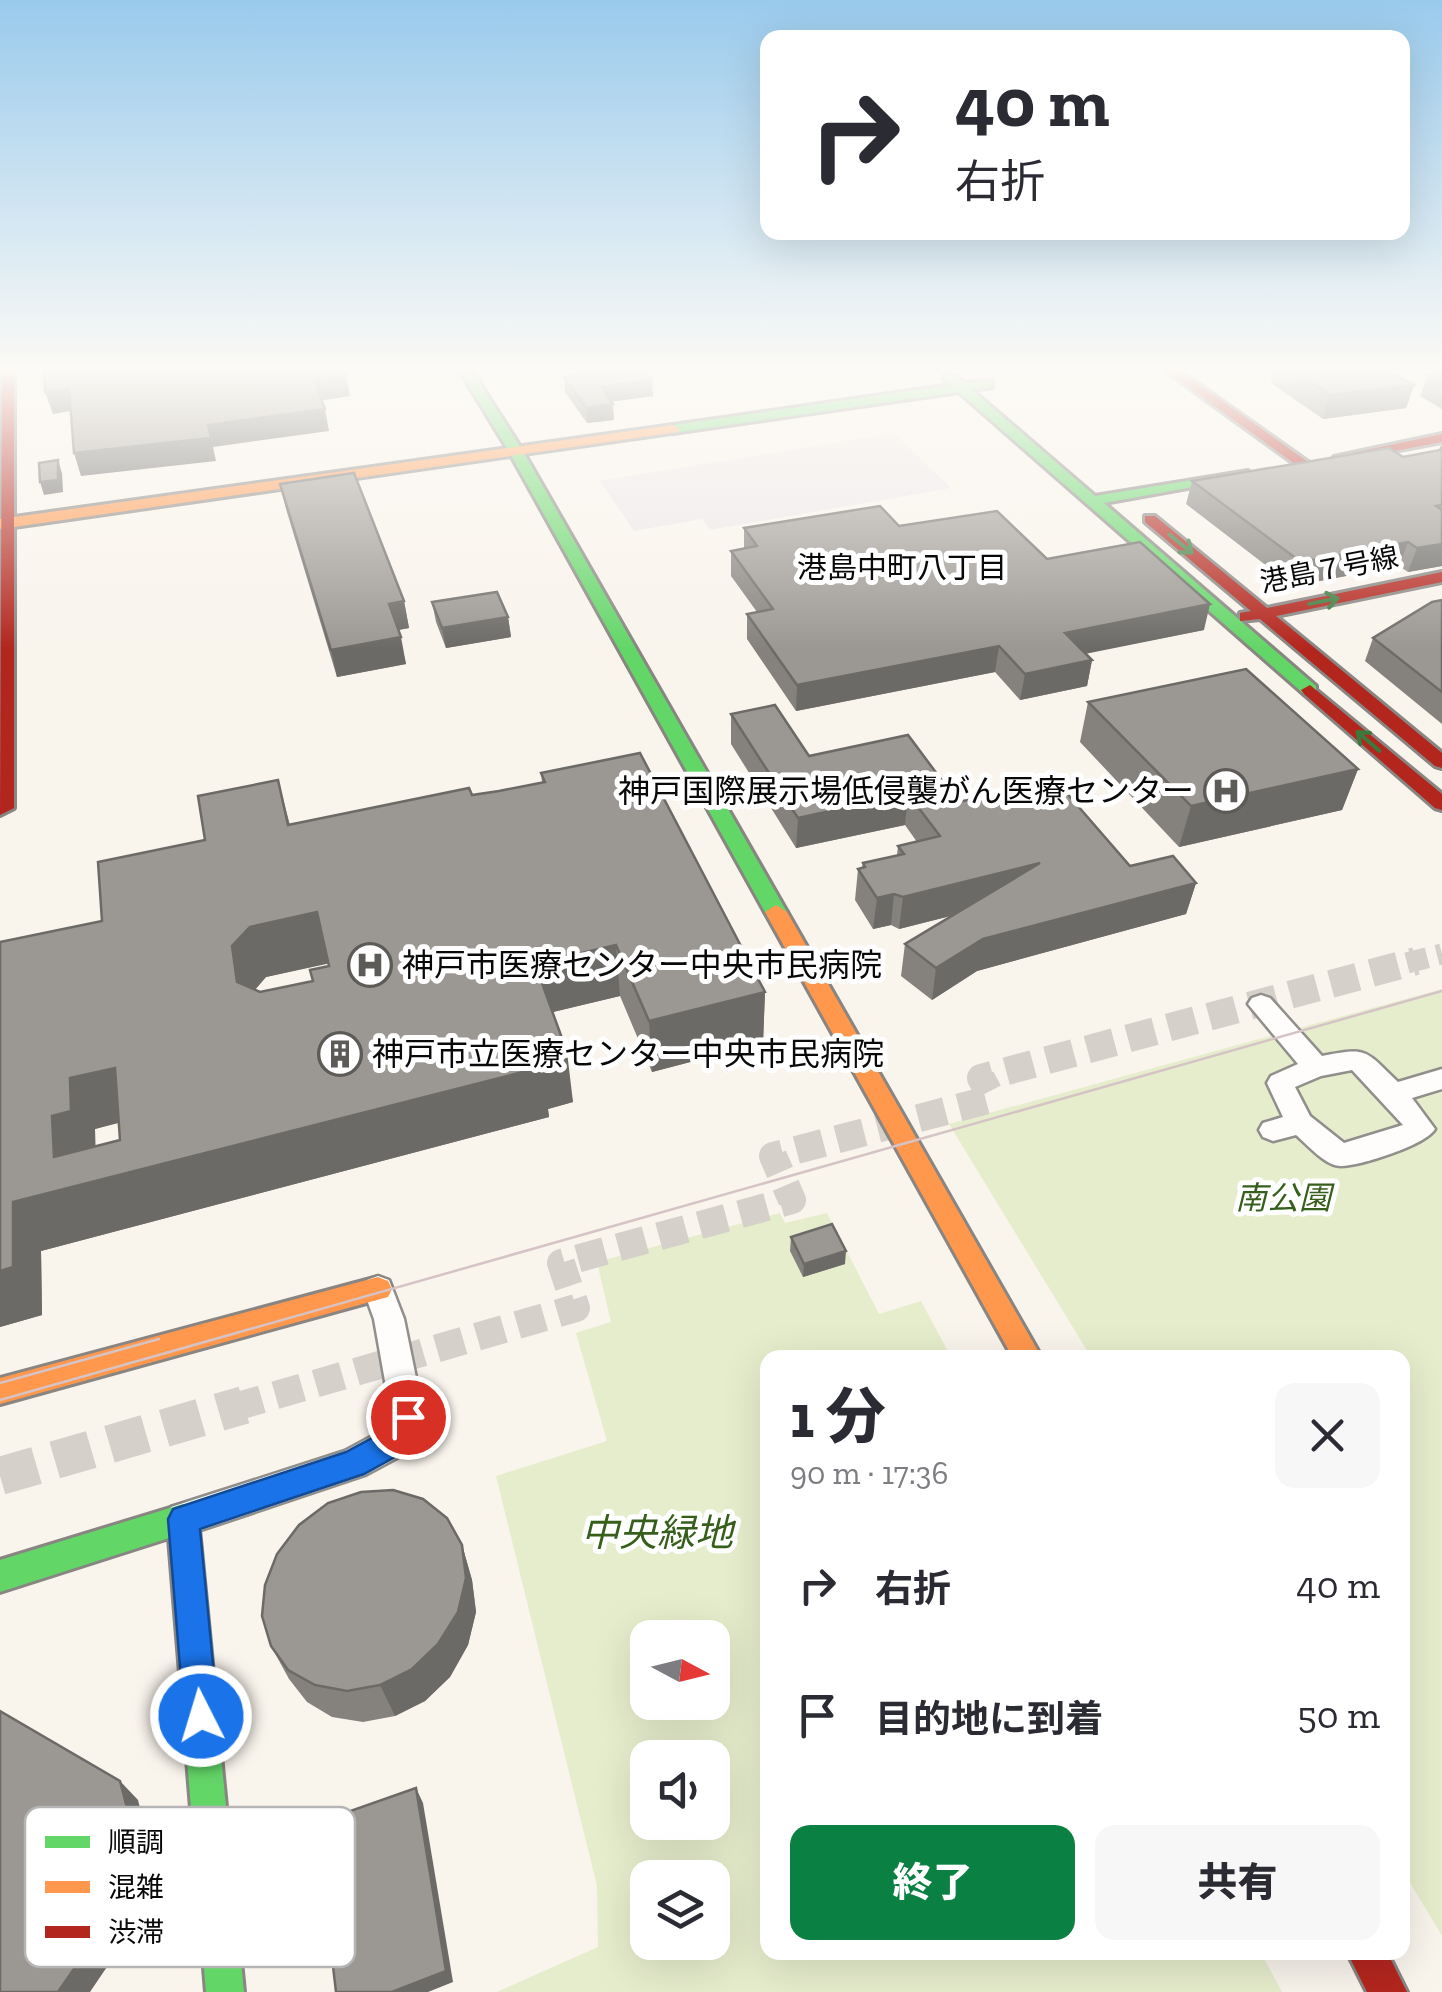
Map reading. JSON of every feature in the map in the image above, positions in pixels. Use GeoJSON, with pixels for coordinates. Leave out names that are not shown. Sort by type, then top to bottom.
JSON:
{"type":"FeatureCollection","features":[{"type":"Feature","properties":{"kind":"street"},"geometry":{"type":"LineString","coordinates":[[0,809],[4,808],[4,464]]}},
{"type":"Feature","properties":{"kind":"street"},"geometry":{"type":"LineString","coordinates":[[4,523],[405,464]]}},
{"type":"Feature","properties":{"kind":"street"},"geometry":{"type":"LineString","coordinates":[[523,464],[1023,1350]]}},
{"type":"Feature","properties":{"kind":"street"},"geometry":{"type":"LineString","coordinates":[[1054,464],[1442,804]]}},
{"type":"Feature","properties":{"kind":"street"},"geometry":{"type":"LineString","coordinates":[[1079,464],[1442,762]]}},
{"type":"Feature","properties":{"kind":"street"},"geometry":{"type":"LineString","coordinates":[[1092,501],[1304,464]]}},
{"type":"Feature","properties":{"kind":"street","name":"港島７号線"},"geometry":{"type":"LineString","coordinates":[[1229,620],[1442,578]]}},
{"type":"Feature","properties":{"kind":"street","name":"港島７号線"},"geometry":{"type":"LineString","coordinates":[[1248,637],[1442,597]]}},
{"type":"Feature","properties":{"kind":"street"},"geometry":{"type":"LineString","coordinates":[[1261,1004],[1316,1067]]}},
{"type":"Feature","properties":{"kind":"street"},"geometry":{"type":"LineString","coordinates":[[1357,1059],[1394,1094],[1420,1129],[1382,1145],[1340,1154],[1286,1127],[1280,1083],[1316,1067],[1357,1059]]}},
{"type":"Feature","properties":{"kind":"street"},"geometry":{"type":"LineString","coordinates":[[1394,1094],[1442,1079]]}},
{"type":"Feature","properties":{"kind":"street"},"geometry":{"type":"LineString","coordinates":[[0,1391],[378,1289],[408,1417],[392,1443],[353,1464],[0,1576]]}},
{"type":"Feature","properties":{"kind":"street"},"geometry":{"type":"LineString","coordinates":[[184,1519],[209,1807]]}},
{"type":"Feature","properties":{"kind":"street"},"geometry":{"type":"LineString","coordinates":[[1370,1960],[1388,1992]]}},
{"type":"Feature","properties":{"kind":"street"},"geometry":{"type":"LineString","coordinates":[[223,1967],[225,1992]]}},
{"type":"Feature","properties":{"kind":"shaded area"},"geometry":{"type":"Polygon","coordinates":[[[704,464],[926,464],[951,488],[710,530],[702,519],[634,531],[600,481],[704,464]]]}},
{"type":"Feature","properties":{"kind":"green space","name":"南公園"},"geometry":{"type":"Polygon","coordinates":[[[1442,989],[1442,1936],[1410,1883],[1410,1350],[1087,1350],[949,1124],[1442,989]]]}},
{"type":"Feature","properties":{"kind":"green space","name":"中央緑地"},"geometry":{"type":"Polygon","coordinates":[[[780,1213],[785,1223],[827,1213],[879,1314],[921,1301],[947,1350],[760,1350],[760,1960],[1265,1960],[1282,1992],[497,1992],[598,1947],[597,1886],[496,1476],[607,1441],[576,1333],[611,1322],[597,1262],[780,1213]]]}},
{"type":"Feature","properties":{"kind":"building"},"geometry":{"type":"Polygon","coordinates":[[[39,464],[58,464],[58,480],[40,482],[39,464]]]}},
{"type":"Feature","properties":{"kind":"building"},"geometry":{"type":"Polygon","coordinates":[[[1294,464],[1442,464],[1442,505],[1436,506],[1442,510],[1442,544],[1417,548],[1408,542],[1301,562],[1192,481],[1294,464]]]}},
{"type":"Feature","properties":{"kind":"building"},"geometry":{"type":"Polygon","coordinates":[[[354,473],[404,601],[389,604],[401,637],[331,650],[280,484],[354,473]]]}},
{"type":"Feature","properties":{"kind":"building"},"geometry":{"type":"Polygon","coordinates":[[[880,506],[899,526],[997,511],[1047,559],[1140,542],[1210,604],[1065,633],[1092,660],[1025,674],[999,646],[797,685],[747,614],[773,609],[731,551],[757,546],[744,528],[880,506]]]}},
{"type":"Feature","properties":{"kind":"building"},"geometry":{"type":"Polygon","coordinates":[[[497,592],[508,617],[442,628],[432,602],[497,592]]]}},
{"type":"Feature","properties":{"kind":"building"},"geometry":{"type":"Polygon","coordinates":[[[1442,600],[1442,692],[1373,638],[1432,602],[1442,600]]]}},
{"type":"Feature","properties":{"kind":"building"},"geometry":{"type":"Polygon","coordinates":[[[1246,669],[1358,769],[1191,806],[1088,702],[1246,669]]]}},
{"type":"Feature","properties":{"kind":"building"},"geometry":{"type":"Polygon","coordinates":[[[775,705],[809,756],[908,735],[958,802],[1058,783],[1130,866],[1173,856],[1196,883],[983,939],[936,968],[905,944],[1040,863],[903,897],[894,894],[877,898],[858,869],[865,867],[863,863],[904,854],[898,846],[940,836],[908,794],[798,818],[731,714],[775,705]]]}},
{"type":"Feature","properties":{"kind":"building"},"geometry":{"type":"Polygon","coordinates":[[[640,753],[765,992],[649,1021],[616,945],[535,964],[567,1052],[540,1059],[542,1067],[13,1202],[13,1267],[0,1271],[0,942],[102,921],[98,862],[205,840],[198,796],[278,780],[288,825],[469,788],[472,795],[545,782],[541,773],[640,753]],[[317,912],[250,927],[232,946],[237,982],[260,992],[313,981],[310,970],[329,966],[317,912]],[[115,1068],[70,1078],[71,1111],[52,1116],[54,1157],[120,1140],[115,1068]]]}},
{"type":"Feature","properties":{"kind":"building"},"geometry":{"type":"Polygon","coordinates":[[[832,1224],[846,1251],[804,1264],[791,1237],[832,1224]]]}},
{"type":"Feature","properties":{"kind":"building"},"geometry":{"type":"Polygon","coordinates":[[[393,1490],[423,1499],[447,1518],[462,1545],[466,1578],[458,1612],[438,1644],[412,1669],[380,1685],[347,1691],[315,1685],[288,1670],[271,1646],[262,1616],[265,1585],[277,1554],[299,1525],[328,1503],[361,1492],[393,1490]]]}},
{"type":"Feature","properties":{"kind":"building"},"geometry":{"type":"Polygon","coordinates":[[[0,1711],[120,1781],[127,1807],[25,1807],[25,1967],[75,1967],[58,1992],[0,1992],[0,1711]]]}},
{"type":"Feature","properties":{"kind":"building"},"geometry":{"type":"Polygon","coordinates":[[[416,1788],[446,1971],[392,1992],[336,1992],[333,1967],[355,1967],[355,1809],[416,1788]]]}},
{"type":"Feature","properties":{"kind":"tunnel"},"geometry":{"type":"LineString","coordinates":[[1407,963],[1442,954]]}},
{"type":"Feature","properties":{"kind":"tunnel"},"geometry":{"type":"LineString","coordinates":[[235,1407],[576,1308],[561,1263],[792,1200],[773,1156],[992,1099],[981,1078],[1416,961]]}},
{"type":"Feature","properties":{"kind":"tunnel"},"geometry":{"type":"LineString","coordinates":[[0,1476],[244,1405]]}},
{"type":"Feature","properties":{"kind":"tram line"},"geometry":{"type":"LineString","coordinates":[[0,1400],[1442,991]]}},
{"type":"Feature","properties":{"kind":"tram line"},"geometry":{"type":"LineString","coordinates":[[0,1383],[159,1339]]}},
{"type":"Feature","properties":{"kind":"traffic: fast"},"geometry":{"type":"LineString","coordinates":[[523,464],[776,912]]}},
{"type":"Feature","properties":{"kind":"traffic: fast"},"geometry":{"type":"LineString","coordinates":[[1049,464],[1310,690]]}},
{"type":"Feature","properties":{"kind":"traffic: fast"},"geometry":{"type":"LineString","coordinates":[[1092,501],[1243,474]]}},
{"type":"Feature","properties":{"kind":"traffic: fast"},"geometry":{"type":"LineString","coordinates":[[0,1576],[183,1519],[209,1807]]}},
{"type":"Feature","properties":{"kind":"traffic: fast"},"geometry":{"type":"LineString","coordinates":[[223,1967],[225,1992]]}},
{"type":"Feature","properties":{"kind":"traffic: slow"},"geometry":{"type":"LineString","coordinates":[[0,524],[425,464]]}},
{"type":"Feature","properties":{"kind":"traffic: slow"},"geometry":{"type":"LineString","coordinates":[[776,912],[1023,1350]]}},
{"type":"Feature","properties":{"kind":"traffic: slow"},"geometry":{"type":"LineString","coordinates":[[0,1391],[378,1289]]}},
{"type":"Feature","properties":{"kind":"traffic: jam"},"geometry":{"type":"LineString","coordinates":[[0,809],[4,808],[7,464]]}},
{"type":"Feature","properties":{"kind":"traffic: jam"},"geometry":{"type":"LineString","coordinates":[[1150,519],[1442,762]]}},
{"type":"Feature","properties":{"kind":"traffic: jam"},"geometry":{"type":"LineString","coordinates":[[1246,617],[1442,577]]}},
{"type":"Feature","properties":{"kind":"traffic: jam"},"geometry":{"type":"LineString","coordinates":[[1310,690],[1442,804]]}},
{"type":"Feature","properties":{"kind":"traffic: jam"},"geometry":{"type":"LineString","coordinates":[[1370,1960],[1388,1992]]}},
{"type":"Feature","properties":{"kind":"place","name":"神戸国際展示場低侵襲がん医療センター"},"geometry":{"type":"Point","coordinates":[1226,791]}},
{"type":"Feature","properties":{"kind":"place","name":"神戸市医療センター中央市民病院"},"geometry":{"type":"Point","coordinates":[370,965]}},
{"type":"Feature","properties":{"kind":"place","name":"神戸市立医療センター中央市民病院"},"geometry":{"type":"Point","coordinates":[340,1054]}},
{"type":"Feature","properties":{"kind":"district","name":"港島中町八丁目"},"geometry":{"type":"Point","coordinates":[902,568]}},
{"type":"Feature","properties":{"kind":"route"},"geometry":{"type":"LineString","coordinates":[[201,1716],[184,1519],[353,1464],[392,1443],[408,1417]]}}]}
